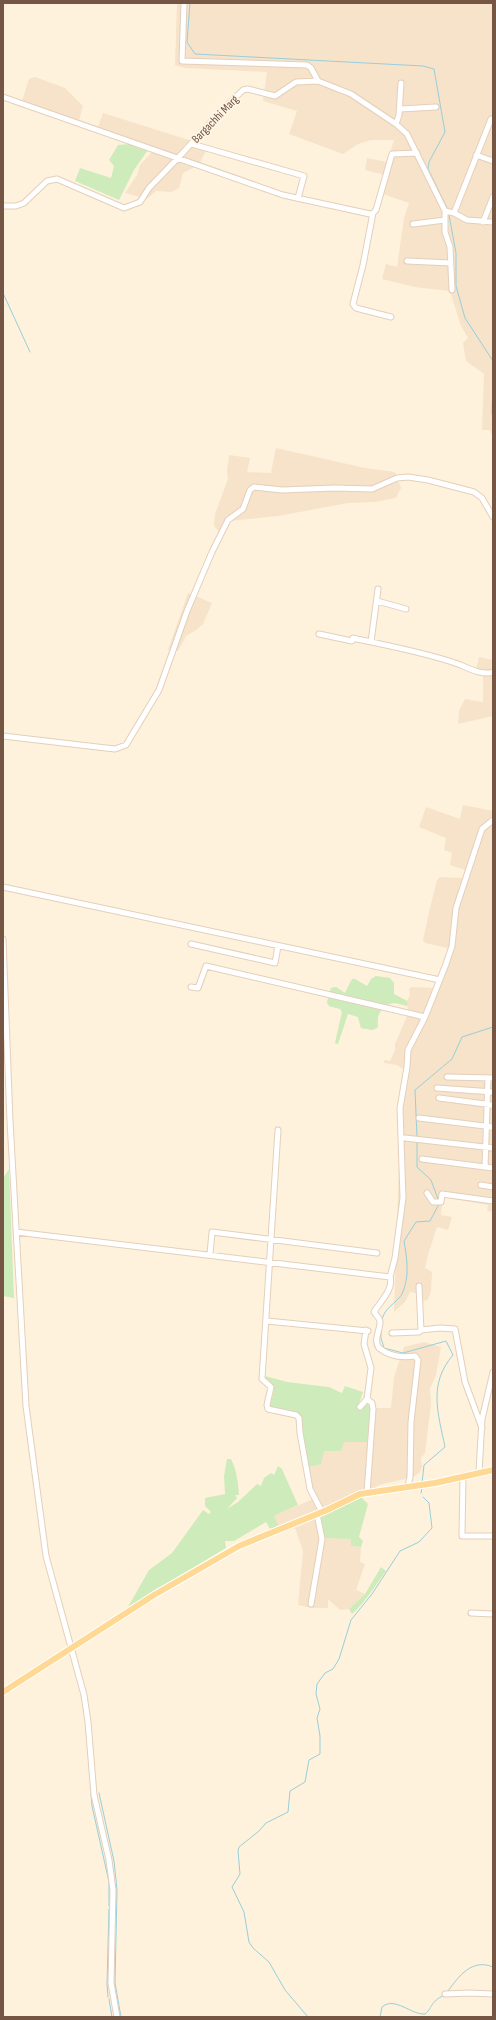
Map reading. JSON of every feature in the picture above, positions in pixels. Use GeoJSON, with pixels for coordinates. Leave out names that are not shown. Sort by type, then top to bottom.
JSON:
{"type":"FeatureCollection","features":[{"type":"Feature","properties":{"kind":"main road"},"geometry":{"type":"LineString","coordinates":[[3,1692],[154,1595],[220,1556],[265,1534],[367,1493],[416,1484],[430,1483],[493,1470]]}},
{"type":"Feature","properties":{"kind":"street"},"geometry":{"type":"LineString","coordinates":[[184,3],[182,61],[307,65],[311,68],[318,81]]}},
{"type":"Feature","properties":{"kind":"street","name":"Bargachhi Marg"},"geometry":{"type":"LineString","coordinates":[[3,206],[16,206],[24,203],[47,181],[57,179],[124,208],[140,202],[149,188],[192,144],[220,112],[243,90],[248,89],[276,96],[296,82],[318,81],[351,94],[396,124],[407,134],[450,212]]}},
{"type":"Feature","properties":{"kind":"street"},"geometry":{"type":"LineString","coordinates":[[396,124],[400,109],[401,84]]}},
{"type":"Feature","properties":{"kind":"street"},"geometry":{"type":"LineString","coordinates":[[3,96],[248,183],[298,198],[373,213]]}},
{"type":"Feature","properties":{"kind":"street"},"geometry":{"type":"LineString","coordinates":[[400,109],[436,107]]}},
{"type":"Feature","properties":{"kind":"street"},"geometry":{"type":"LineString","coordinates":[[452,290],[450,247],[445,232],[445,220],[476,155],[491,119]]}},
{"type":"Feature","properties":{"kind":"street"},"geometry":{"type":"LineString","coordinates":[[192,144],[304,176],[298,198]]}},
{"type":"Feature","properties":{"kind":"street"},"geometry":{"type":"LineString","coordinates":[[391,317],[356,308],[353,304],[364,265],[373,213],[382,192],[392,154],[417,153]]}},
{"type":"Feature","properties":{"kind":"street"},"geometry":{"type":"LineString","coordinates":[[476,155],[493,161]]}},
{"type":"Feature","properties":{"kind":"street"},"geometry":{"type":"LineString","coordinates":[[483,222],[493,197]]}},
{"type":"Feature","properties":{"kind":"street"},"geometry":{"type":"LineString","coordinates":[[450,212],[464,219],[493,222]]}},
{"type":"Feature","properties":{"kind":"street"},"geometry":{"type":"LineString","coordinates":[[413,224],[445,220]]}},
{"type":"Feature","properties":{"kind":"street"},"geometry":{"type":"LineString","coordinates":[[407,261],[451,262]]}},
{"type":"Feature","properties":{"kind":"street"},"geometry":{"type":"LineString","coordinates":[[3,736],[115,749],[126,745],[159,690],[187,611],[212,552],[228,520],[243,509],[250,490],[254,487],[287,490],[335,488],[372,489],[397,478],[408,477],[428,480],[474,492],[482,498],[493,517]]}},
{"type":"Feature","properties":{"kind":"street"},"geometry":{"type":"LineString","coordinates":[[371,642],[378,601],[375,598],[378,589]]}},
{"type":"Feature","properties":{"kind":"street"},"geometry":{"type":"LineString","coordinates":[[378,601],[406,609]]}},
{"type":"Feature","properties":{"kind":"street"},"geometry":{"type":"LineString","coordinates":[[319,634],[352,641],[353,638],[420,653],[472,670],[488,673],[493,672]]}},
{"type":"Feature","properties":{"kind":"street"},"geometry":{"type":"LineString","coordinates":[[408,1486],[410,1477],[411,1422],[418,1360],[415,1356],[401,1357],[387,1354],[377,1345],[380,1323],[379,1317],[374,1312],[389,1289],[392,1281],[390,1277],[395,1258],[403,1198],[403,1141],[400,1125],[404,1079],[408,1067],[408,1050],[425,1017],[452,946],[456,908],[482,829],[493,820]]}},
{"type":"Feature","properties":{"kind":"street"},"geometry":{"type":"LineString","coordinates":[[3,887],[440,980]]}},
{"type":"Feature","properties":{"kind":"street"},"geometry":{"type":"LineString","coordinates":[[3,939],[16,1232],[26,1406],[46,1556],[73,1648],[84,1695],[88,1722],[94,1795],[109,1860],[113,1890],[110,1983],[118,2017]]}},
{"type":"Feature","properties":{"kind":"street"},"geometry":{"type":"LineString","coordinates":[[191,944],[275,963],[278,946]]}},
{"type":"Feature","properties":{"kind":"street"},"geometry":{"type":"LineString","coordinates":[[191,987],[198,988],[206,966],[425,1017]]}},
{"type":"Feature","properties":{"kind":"street"},"geometry":{"type":"LineString","coordinates":[[447,1077],[491,1078],[491,1104],[487,1126],[485,1167]]}},
{"type":"Feature","properties":{"kind":"street"},"geometry":{"type":"LineString","coordinates":[[437,1088],[491,1092]]}},
{"type":"Feature","properties":{"kind":"street"},"geometry":{"type":"LineString","coordinates":[[439,1098],[491,1104]]}},
{"type":"Feature","properties":{"kind":"street"},"geometry":{"type":"LineString","coordinates":[[419,1118],[493,1127]]}},
{"type":"Feature","properties":{"kind":"street"},"geometry":{"type":"LineString","coordinates":[[278,1130],[267,1321],[262,1379],[271,1387],[267,1408],[296,1415],[299,1418],[300,1433],[310,1489],[320,1513],[322,1539],[311,1604]]}},
{"type":"Feature","properties":{"kind":"street"},"geometry":{"type":"LineString","coordinates":[[405,1138],[493,1148]]}},
{"type":"Feature","properties":{"kind":"street"},"geometry":{"type":"LineString","coordinates":[[422,1159],[493,1168]]}},
{"type":"Feature","properties":{"kind":"street"},"geometry":{"type":"LineString","coordinates":[[482,1185],[493,1187]]}},
{"type":"Feature","properties":{"kind":"street"},"geometry":{"type":"LineString","coordinates":[[427,1193],[433,1202],[438,1202],[442,1194],[493,1201]]}},
{"type":"Feature","properties":{"kind":"street"},"geometry":{"type":"LineString","coordinates":[[16,1232],[210,1254],[390,1277]]}},
{"type":"Feature","properties":{"kind":"street"},"geometry":{"type":"LineString","coordinates":[[210,1254],[212,1232],[378,1253]]}},
{"type":"Feature","properties":{"kind":"street"},"geometry":{"type":"LineString","coordinates":[[419,1286],[422,1330]]}},
{"type":"Feature","properties":{"kind":"street"},"geometry":{"type":"LineString","coordinates":[[267,1321],[367,1330],[364,1344],[371,1368],[367,1399],[360,1407]]}},
{"type":"Feature","properties":{"kind":"street"},"geometry":{"type":"LineString","coordinates":[[392,1333],[419,1332],[422,1330],[440,1328],[455,1329],[465,1382],[482,1428]]}},
{"type":"Feature","properties":{"kind":"street"},"geometry":{"type":"LineString","coordinates":[[479,1472],[482,1428],[493,1372]]}},
{"type":"Feature","properties":{"kind":"street"},"geometry":{"type":"LineString","coordinates":[[367,1399],[372,1403],[373,1409],[367,1493]]}},
{"type":"Feature","properties":{"kind":"street"},"geometry":{"type":"LineString","coordinates":[[463,1476],[462,1536],[493,1536]]}},
{"type":"Feature","properties":{"kind":"street"},"geometry":{"type":"LineString","coordinates":[[471,1613],[493,1614]]}},
{"type":"Feature","properties":{"kind":"street"},"geometry":{"type":"LineString","coordinates":[[446,1994],[493,1994]]}},
{"type":"Feature","properties":{"kind":"shaded area"},"geometry":{"type":"Polygon","coordinates":[[[177,3],[493,3],[493,451],[490,430],[482,430],[484,374],[466,361],[463,343],[468,338],[461,326],[450,291],[415,287],[382,279],[386,264],[397,267],[404,218],[409,203],[380,193],[385,175],[365,170],[367,158],[387,162],[394,140],[371,140],[358,144],[343,154],[289,134],[297,111],[263,101],[267,72],[185,68],[175,65],[177,3]]]}},
{"type":"Feature","properties":{"kind":"shaded area"},"geometry":{"type":"Polygon","coordinates":[[[35,77],[65,88],[83,106],[79,120],[98,127],[103,113],[208,146],[199,165],[183,173],[179,188],[171,192],[156,191],[147,199],[125,193],[137,175],[140,165],[152,152],[26,108],[22,101],[29,79],[35,77]]]}},
{"type":"Feature","properties":{"kind":"shaded area"},"geometry":{"type":"Polygon","coordinates":[[[276,448],[365,468],[395,472],[401,488],[396,498],[375,502],[348,503],[278,516],[231,521],[223,536],[214,526],[215,514],[228,479],[227,471],[229,455],[250,458],[247,472],[271,473],[276,448]]]}},
{"type":"Feature","properties":{"kind":"shaded area"},"geometry":{"type":"Polygon","coordinates":[[[188,593],[212,603],[203,624],[186,636],[178,651],[168,650],[188,593]]]}},
{"type":"Feature","properties":{"kind":"shaded area"},"geometry":{"type":"Polygon","coordinates":[[[479,657],[493,660],[493,716],[458,724],[459,711],[465,699],[483,702],[483,672],[476,670],[479,657]]]}},
{"type":"Feature","properties":{"kind":"shaded area"},"geometry":{"type":"Polygon","coordinates":[[[463,805],[493,811],[493,1212],[487,1211],[488,1205],[443,1197],[441,1215],[452,1217],[448,1230],[437,1227],[428,1255],[425,1268],[432,1272],[431,1291],[428,1300],[422,1301],[420,1294],[410,1292],[405,1302],[394,1312],[400,1134],[397,1119],[404,1070],[397,1065],[384,1063],[384,1060],[390,1061],[395,1050],[395,1044],[408,1014],[408,1008],[407,1006],[395,1003],[384,1006],[378,1016],[378,1027],[373,1030],[361,1028],[358,1017],[348,1013],[338,1044],[335,1043],[342,1012],[340,1009],[329,1006],[327,1002],[331,988],[336,987],[345,993],[350,982],[355,979],[367,986],[376,976],[390,978],[394,983],[394,994],[407,1001],[410,995],[409,989],[411,987],[436,988],[448,948],[425,943],[423,940],[430,908],[437,880],[440,877],[462,878],[465,870],[450,865],[452,853],[444,850],[446,838],[419,827],[426,807],[460,819],[463,805]]]}},
{"type":"Feature","properties":{"kind":"shaded area"},"geometry":{"type":"Polygon","coordinates":[[[424,1342],[441,1347],[436,1375],[430,1389],[431,1404],[425,1453],[421,1458],[422,1467],[420,1472],[413,1477],[379,1485],[361,1497],[351,1539],[351,1546],[361,1547],[360,1562],[365,1564],[356,1590],[365,1594],[349,1609],[340,1610],[328,1599],[328,1608],[312,1608],[298,1605],[303,1551],[295,1528],[282,1533],[274,1516],[313,1499],[305,1468],[324,1451],[343,1442],[371,1408],[391,1408],[394,1377],[404,1347],[424,1342]]]}},
{"type":"Feature","properties":{"kind":"green space"},"geometry":{"type":"Polygon","coordinates":[[[130,144],[148,150],[134,170],[119,200],[75,181],[80,168],[111,178],[114,166],[109,160],[118,145],[130,144]]]}},
{"type":"Feature","properties":{"kind":"green space"},"geometry":{"type":"Polygon","coordinates":[[[376,976],[390,978],[394,983],[394,994],[407,1001],[407,1006],[394,1003],[386,1005],[380,1011],[377,1023],[378,1027],[373,1030],[361,1028],[358,1017],[348,1014],[338,1044],[335,1043],[342,1012],[340,1009],[329,1006],[327,1002],[331,988],[336,987],[345,993],[352,979],[355,979],[367,986],[371,979],[376,976]]]}},
{"type":"Feature","properties":{"kind":"green space"},"geometry":{"type":"Polygon","coordinates":[[[9,1169],[14,1298],[3,1296],[3,1178],[9,1169]]]}},
{"type":"Feature","properties":{"kind":"green space"},"geometry":{"type":"Polygon","coordinates":[[[265,1376],[287,1382],[329,1387],[342,1393],[345,1386],[363,1392],[359,1404],[367,1402],[371,1408],[369,1442],[344,1442],[341,1451],[324,1451],[321,1464],[305,1468],[297,1426],[302,1417],[297,1413],[269,1408],[274,1392],[265,1376]]]}},
{"type":"Feature","properties":{"kind":"green space"},"geometry":{"type":"Polygon","coordinates":[[[227,1459],[231,1459],[235,1468],[239,1495],[235,1495],[237,1498],[227,1509],[238,1502],[257,1484],[261,1486],[264,1478],[271,1473],[274,1475],[278,1466],[282,1469],[298,1505],[274,1516],[279,1526],[270,1529],[266,1522],[234,1541],[225,1541],[226,1548],[128,1607],[149,1570],[172,1553],[203,1510],[209,1514],[211,1512],[205,1506],[205,1498],[225,1494],[224,1476],[227,1459]]]}},
{"type":"Feature","properties":{"kind":"green space"},"geometry":{"type":"Polygon","coordinates":[[[361,1497],[368,1504],[359,1537],[363,1541],[361,1547],[351,1546],[351,1539],[324,1538],[319,1518],[361,1497]]]}},
{"type":"Feature","properties":{"kind":"green space"},"geometry":{"type":"Polygon","coordinates":[[[381,1567],[386,1571],[366,1599],[352,1614],[349,1609],[365,1594],[381,1567]]]}},
{"type":"Feature","properties":{"kind":"waterway"},"geometry":{"type":"LineString","coordinates":[[190,3],[187,42],[195,54],[423,66],[434,69],[445,132],[429,162],[428,169],[448,210]]}},
{"type":"Feature","properties":{"kind":"waterway"},"geometry":{"type":"LineString","coordinates":[[449,215],[456,253],[456,286],[465,318],[493,361]]}},
{"type":"Feature","properties":{"kind":"waterway"},"geometry":{"type":"LineString","coordinates":[[3,293],[30,352]]}},
{"type":"Feature","properties":{"kind":"waterway"},"geometry":{"type":"LineString","coordinates":[[493,385],[493,417]]}},
{"type":"Feature","properties":{"kind":"waterway"},"geometry":{"type":"LineString","coordinates":[[417,1137],[415,1090],[452,1059],[462,1037],[493,1027]]}},
{"type":"Feature","properties":{"kind":"waterway"},"geometry":{"type":"LineString","coordinates":[[417,1142],[417,1167],[431,1180],[438,1199]]}},
{"type":"Feature","properties":{"kind":"waterway"},"geometry":{"type":"LineString","coordinates":[[382,1321],[387,1309],[402,1294],[405,1287],[407,1268],[404,1241],[416,1222],[430,1221],[439,1204]]}},
{"type":"Feature","properties":{"kind":"waterway"},"geometry":{"type":"LineString","coordinates":[[381,1330],[381,1338],[384,1348],[403,1353],[446,1341],[453,1355],[445,1366],[440,1377],[437,1399],[445,1447],[424,1465],[422,1483]]}},
{"type":"Feature","properties":{"kind":"waterway"},"geometry":{"type":"LineString","coordinates":[[421,1493],[422,1488]]}},
{"type":"Feature","properties":{"kind":"waterway"},"geometry":{"type":"LineString","coordinates":[[308,2017],[285,1990],[269,1962],[253,1948],[249,1942],[244,1912],[232,1887],[240,1874],[238,1851],[239,1847],[259,1831],[266,1823],[288,1812],[290,1791],[305,1782],[309,1760],[320,1754],[320,1736],[317,1718],[320,1709],[316,1694],[317,1684],[325,1673],[333,1669],[339,1659],[351,1620],[372,1594],[400,1551],[419,1542],[432,1528],[429,1503],[423,1497]]}},
{"type":"Feature","properties":{"kind":"waterway"},"geometry":{"type":"LineString","coordinates":[[91,1793],[92,1806],[109,1882],[109,1906]]}},
{"type":"Feature","properties":{"kind":"waterway"},"geometry":{"type":"LineString","coordinates":[[99,1793],[114,1861],[117,1890],[115,1983],[121,2017]]}},
{"type":"Feature","properties":{"kind":"waterway"},"geometry":{"type":"LineString","coordinates":[[108,1997],[109,1909]]}},
{"type":"Feature","properties":{"kind":"waterway"},"geometry":{"type":"LineString","coordinates":[[448,1991],[462,1974],[472,1967],[479,1965],[493,1967]]}},
{"type":"Feature","properties":{"kind":"waterway"},"geometry":{"type":"LineString","coordinates":[[380,2017],[382,2007],[387,2004],[398,2005],[414,2012],[425,2014],[434,2002],[444,1995]]}},
{"type":"Feature","properties":{"kind":"waterway"},"geometry":{"type":"LineString","coordinates":[[109,1999],[112,2017]]}}]}
